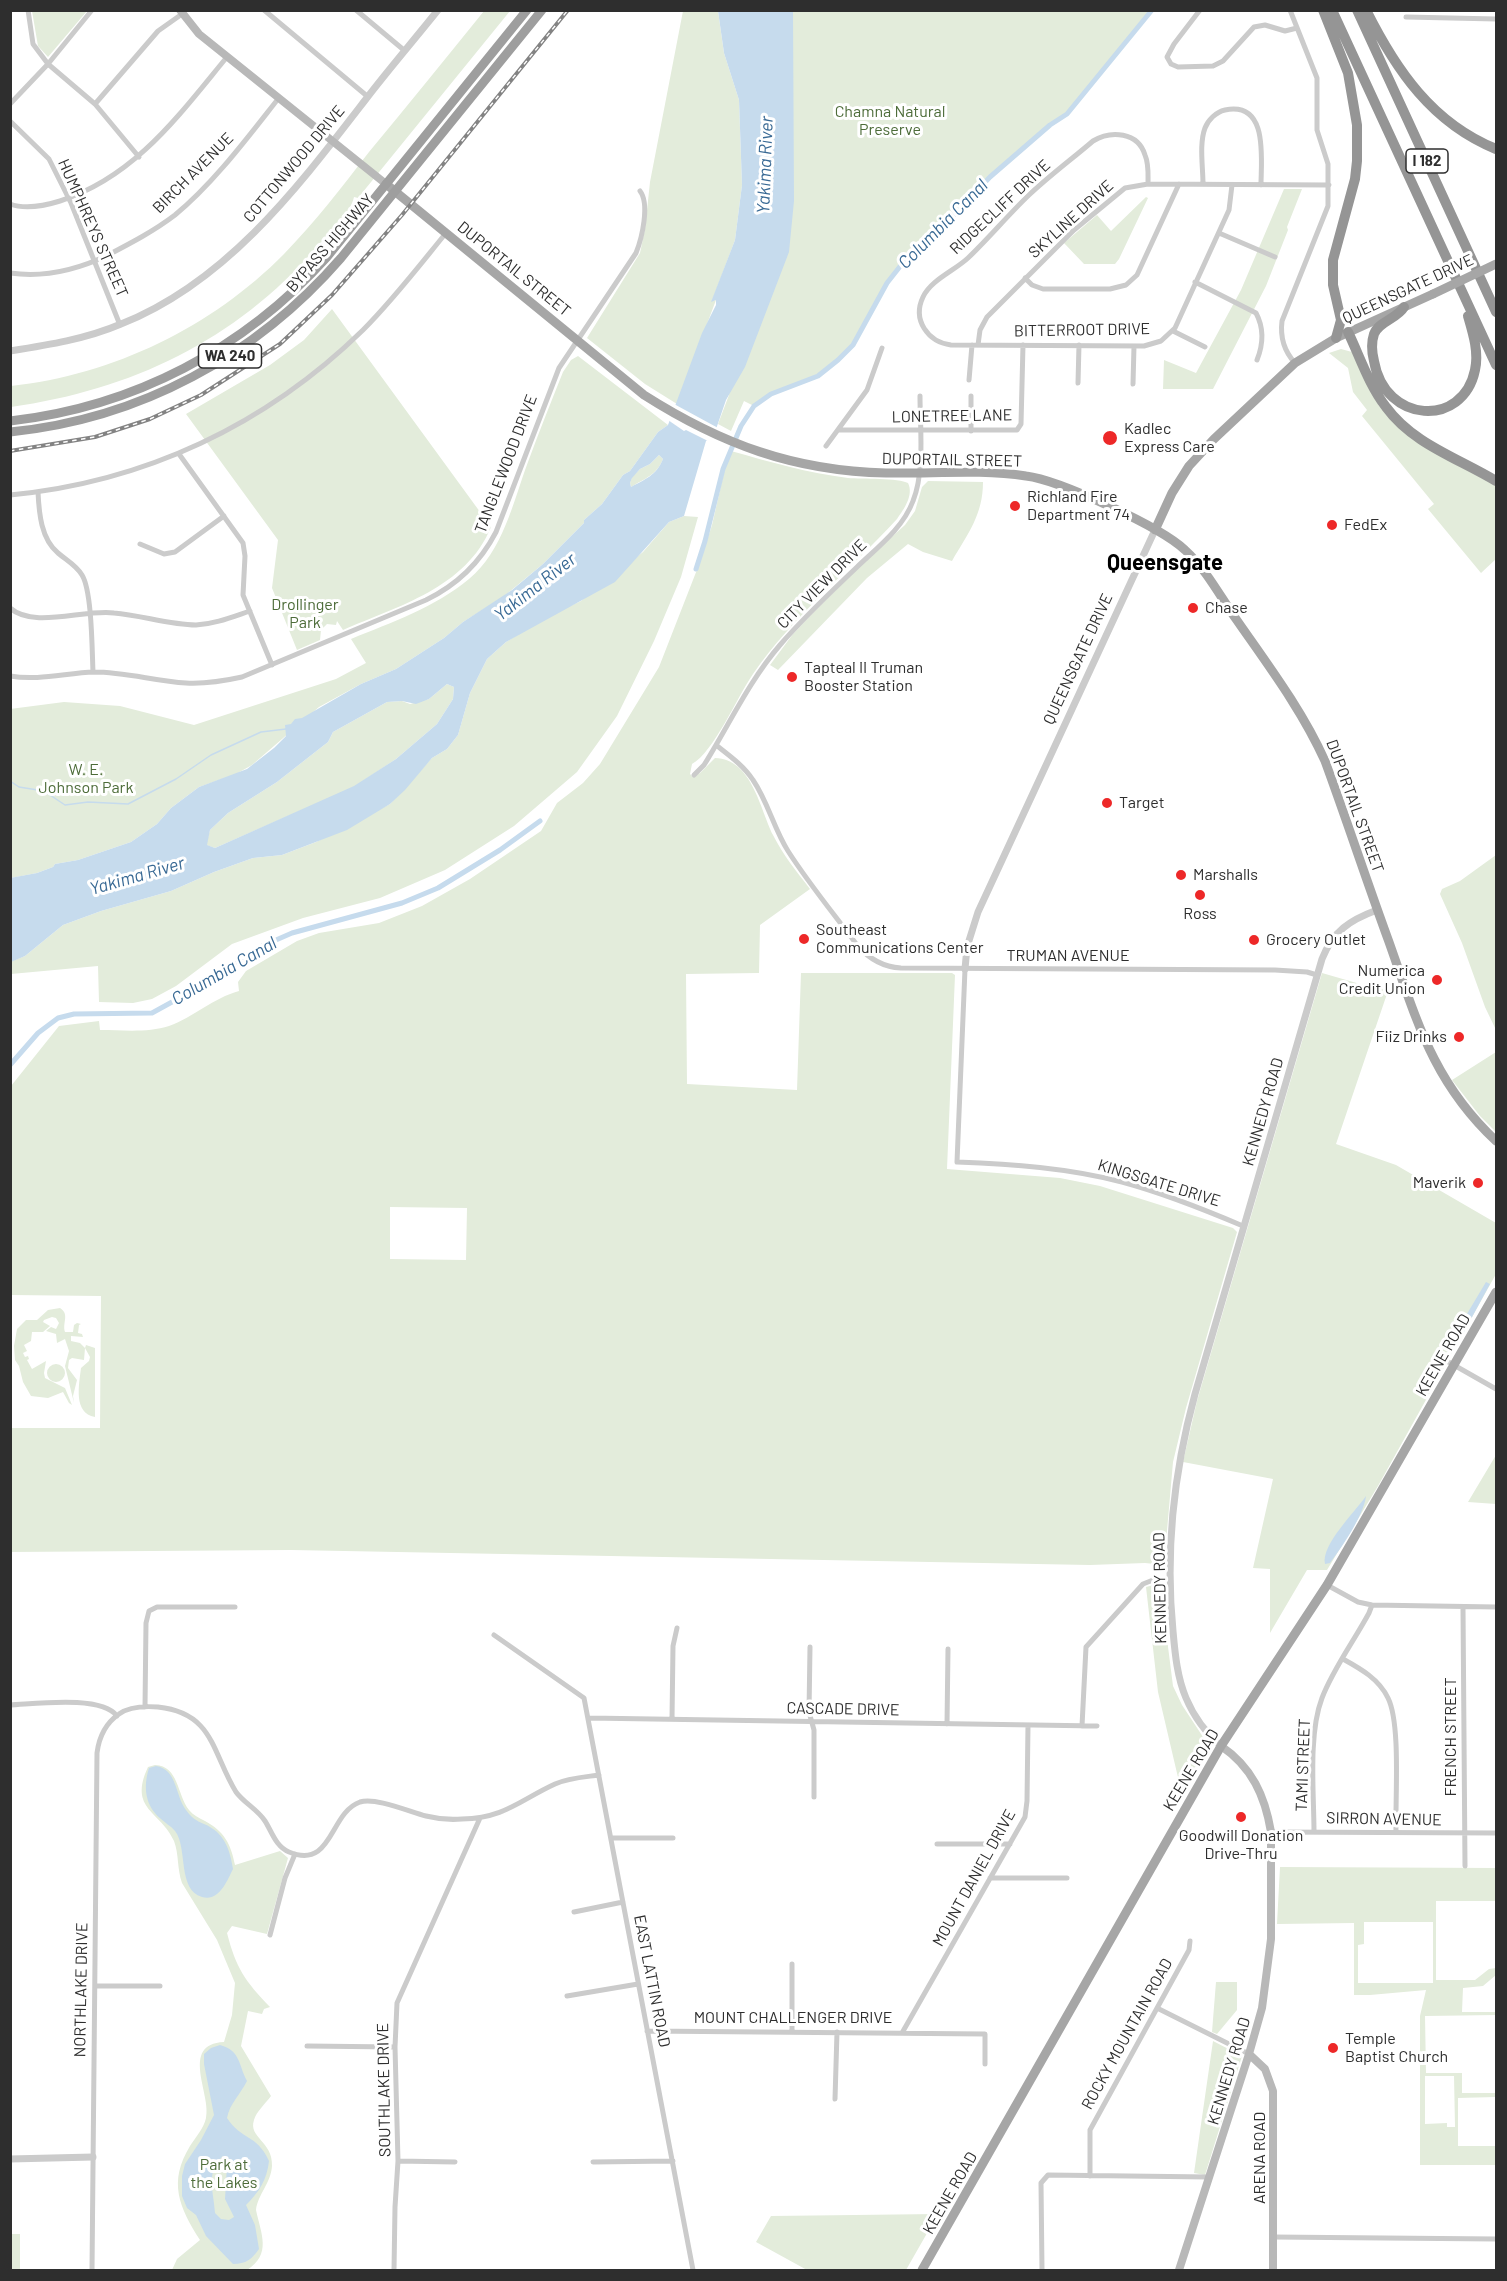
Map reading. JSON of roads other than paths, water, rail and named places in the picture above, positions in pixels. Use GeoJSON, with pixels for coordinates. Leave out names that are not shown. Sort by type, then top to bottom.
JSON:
{"type":"FeatureCollection","features":[{"type":"Feature","properties":{"kind":"highway","name":"BYPASS HIGHWAY"},"geometry":{"type":"LineString","coordinates":[[10,421],[75,410],[118,397],[167,378],[216,352],[261,320],[298,288],[327,257],[527,10]]}},
{"type":"Feature","properties":{"kind":"highway","name":"BYPASS HIGHWAY"},"geometry":{"type":"LineString","coordinates":[[10,432],[55,426],[111,412],[166,391],[214,366],[268,329],[320,282],[542,10]]}},
{"type":"Feature","properties":{"kind":"highway"},"geometry":{"type":"LineString","coordinates":[[1323,10],[1348,74],[1358,131],[1354,179],[1333,260],[1334,285],[1341,320],[1336,338]]}},
{"type":"Feature","properties":{"kind":"highway","name":"I 182"},"geometry":{"type":"LineString","coordinates":[[1332,10],[1497,365]]}},
{"type":"Feature","properties":{"kind":"highway","name":"I 182"},"geometry":{"type":"LineString","coordinates":[[1357,10],[1497,312]]}},
{"type":"Feature","properties":{"kind":"highway"},"geometry":{"type":"LineString","coordinates":[[1366,10],[1401,71],[1425,101],[1460,130],[1497,149]]}},
{"type":"Feature","properties":{"kind":"highway"},"geometry":{"type":"LineString","coordinates":[[1404,307],[1400,314],[1378,327],[1373,336],[1372,352],[1378,377],[1389,395],[1406,407],[1426,411],[1443,408],[1464,394],[1473,379],[1476,363],[1475,344],[1467,314],[1446,256]]}},
{"type":"Feature","properties":{"kind":"highway"},"geometry":{"type":"LineString","coordinates":[[1348,333],[1379,396],[1398,422],[1425,442],[1497,481]]}},
{"type":"Feature","properties":{"kind":"main road","name":"DUPORTAIL STREET"},"geometry":{"type":"LineString","coordinates":[[181,12],[199,34],[278,99],[386,184],[644,395],[671,412],[719,437],[751,450],[798,464],[837,471],[1000,474],[1042,479],[1155,530],[1180,546],[1199,565],[1310,730],[1325,761],[1416,1020],[1434,1061],[1462,1105],[1497,1141]]}},
{"type":"Feature","properties":{"kind":"main road","name":"QUEENSGATE DRIVE"},"geometry":{"type":"LineString","coordinates":[[1155,530],[1172,493],[1189,466],[1222,431],[1295,363],[1336,338],[1497,264]]}},
{"type":"Feature","properties":{"kind":"main road","name":"KEENE ROAD"},"geometry":{"type":"LineString","coordinates":[[922,2271],[1221,1746],[1327,1585],[1497,1292]]}},
{"type":"Feature","properties":{"kind":"main road","name":"KENNEDY ROAD"},"geometry":{"type":"LineString","coordinates":[[1179,2271],[1249,2054],[1263,2002],[1269,1962],[1272,1912],[1271,1832],[1266,1806],[1244,1765],[1221,1746]]}},
{"type":"Feature","properties":{"kind":"main road","name":"ARENA ROAD"},"geometry":{"type":"LineString","coordinates":[[1249,2054],[1265,2068],[1273,2091],[1274,2271]]}},
{"type":"Feature","properties":{"kind":"street"},"geometry":{"type":"LineString","coordinates":[[28,10],[33,44],[48,64],[95,104],[139,157]]}},
{"type":"Feature","properties":{"kind":"street"},"geometry":{"type":"LineString","coordinates":[[10,104],[48,64],[92,10]]}},
{"type":"Feature","properties":{"kind":"street"},"geometry":{"type":"LineString","coordinates":[[264,10],[367,96]]}},
{"type":"Feature","properties":{"kind":"street"},"geometry":{"type":"LineString","coordinates":[[356,10],[405,51]]}},
{"type":"Feature","properties":{"kind":"street","name":"COTTONWOOD DRIVE"},"geometry":{"type":"LineString","coordinates":[[10,351],[59,343],[120,325],[152,309],[215,269],[261,226],[333,143],[367,96],[438,10]]}},
{"type":"Feature","properties":{"kind":"street"},"geometry":{"type":"LineString","coordinates":[[1168,61],[1167,57],[1171,49],[1200,10]]}},
{"type":"Feature","properties":{"kind":"street"},"geometry":{"type":"LineString","coordinates":[[1290,10],[1317,78],[1317,130],[1328,164],[1329,184],[1328,206],[1282,321],[1281,332],[1285,349],[1295,363]]}},
{"type":"Feature","properties":{"kind":"street"},"geometry":{"type":"LineString","coordinates":[[95,104],[158,31],[181,12]]}},
{"type":"Feature","properties":{"kind":"street"},"geometry":{"type":"LineString","coordinates":[[1406,17],[1497,19]]}},
{"type":"Feature","properties":{"kind":"street"},"geometry":{"type":"LineString","coordinates":[[1168,61],[1178,67],[1213,66],[1223,61],[1254,27],[1265,26],[1285,31],[1297,28]]}},
{"type":"Feature","properties":{"kind":"street"},"geometry":{"type":"LineString","coordinates":[[10,204],[42,207],[69,198],[105,181],[139,157],[166,131],[227,57]]}},
{"type":"Feature","properties":{"kind":"street"},"geometry":{"type":"LineString","coordinates":[[1162,64],[1168,61]]}},
{"type":"Feature","properties":{"kind":"street","name":"BIRCH AVENUE"},"geometry":{"type":"LineString","coordinates":[[10,273],[29,276],[70,270],[95,261],[137,240],[175,214],[228,162],[278,99]]}},
{"type":"Feature","properties":{"kind":"street"},"geometry":{"type":"LineString","coordinates":[[1203,184],[1204,130],[1215,115],[1234,110],[1247,114],[1260,132],[1261,184]]}},
{"type":"Feature","properties":{"kind":"street","name":"HUMPHREYS STREET"},"geometry":{"type":"LineString","coordinates":[[10,121],[49,159],[69,198],[120,325]]}},
{"type":"Feature","properties":{"kind":"street","name":"RIDGECLIFF DRIVE"},"geometry":{"type":"LineString","coordinates":[[975,345],[943,344],[930,336],[923,327],[920,317],[923,297],[932,286],[970,256],[1036,189],[1093,141],[1110,134],[1128,136],[1141,146],[1146,156],[1148,184]]}},
{"type":"Feature","properties":{"kind":"street","name":"SKYLINE DRIVE"},"geometry":{"type":"LineString","coordinates":[[969,380],[975,345],[982,323],[1066,237],[1130,186],[1148,184],[1329,184]]}},
{"type":"Feature","properties":{"kind":"street"},"geometry":{"type":"LineString","coordinates":[[1025,278],[1032,285],[1043,289],[1110,289],[1126,285],[1137,274],[1179,184]]}},
{"type":"Feature","properties":{"kind":"street","name":"BITTERROOT DRIVE"},"geometry":{"type":"LineString","coordinates":[[975,345],[1134,346],[1154,344],[1167,337],[1173,331],[1219,233],[1231,204],[1232,185]]}},
{"type":"Feature","properties":{"kind":"street","name":"TANGLEWOOD DRIVE"},"geometry":{"type":"LineString","coordinates":[[10,676],[29,678],[93,672],[120,673],[186,683],[217,682],[242,677],[435,596],[454,584],[487,549],[495,533],[555,375],[636,254],[645,203],[640,191]]}},
{"type":"Feature","properties":{"kind":"street"},"geometry":{"type":"LineString","coordinates":[[10,495],[92,482],[180,454],[231,429],[326,364],[383,309],[446,233]]}},
{"type":"Feature","properties":{"kind":"street"},"geometry":{"type":"LineString","coordinates":[[1219,233],[1275,257]]}},
{"type":"Feature","properties":{"kind":"street"},"geometry":{"type":"LineString","coordinates":[[1196,282],[1256,313],[1261,324],[1262,341],[1257,360]]}},
{"type":"Feature","properties":{"kind":"street"},"geometry":{"type":"LineString","coordinates":[[1173,331],[1205,347]]}},
{"type":"Feature","properties":{"kind":"street","name":"LONETREE LANE"},"geometry":{"type":"LineString","coordinates":[[838,430],[1014,431],[1019,429],[1023,345]]}},
{"type":"Feature","properties":{"kind":"street"},"geometry":{"type":"LineString","coordinates":[[1078,383],[1079,345]]}},
{"type":"Feature","properties":{"kind":"street"},"geometry":{"type":"LineString","coordinates":[[1133,384],[1134,346]]}},
{"type":"Feature","properties":{"kind":"street"},"geometry":{"type":"LineString","coordinates":[[826,446],[870,385],[882,348]]}},
{"type":"Feature","properties":{"kind":"street","name":"CITY VIEW DRIVE"},"geometry":{"type":"LineString","coordinates":[[694,775],[704,765],[756,677],[779,646],[903,520],[914,500],[920,474],[920,396]]}},
{"type":"Feature","properties":{"kind":"street"},"geometry":{"type":"LineString","coordinates":[[971,396],[971,431]]}},
{"type":"Feature","properties":{"kind":"street"},"geometry":{"type":"LineString","coordinates":[[180,454],[243,543],[245,556],[243,595],[272,665]]}},
{"type":"Feature","properties":{"kind":"street"},"geometry":{"type":"LineString","coordinates":[[38,492],[41,522],[46,539],[56,552],[71,562],[82,574],[88,588],[93,672]]}},
{"type":"Feature","properties":{"kind":"street"},"geometry":{"type":"LineString","coordinates":[[140,544],[164,554],[176,552],[224,516]]}},
{"type":"Feature","properties":{"kind":"street","name":"QUEENSGATE DRIVE"},"geometry":{"type":"LineString","coordinates":[[957,1162],[967,947],[978,912],[1155,530]]}},
{"type":"Feature","properties":{"kind":"street"},"geometry":{"type":"LineString","coordinates":[[10,608],[19,615],[33,619],[112,612],[197,625],[217,622],[250,611]]}},
{"type":"Feature","properties":{"kind":"street","name":"TRUMAN AVENUE"},"geometry":{"type":"LineString","coordinates":[[716,745],[751,776],[789,852],[867,955],[880,963],[897,968],[1275,970],[1317,975]]}},
{"type":"Feature","properties":{"kind":"street","name":"KENNEDY ROAD"},"geometry":{"type":"LineString","coordinates":[[1221,1746],[1197,1718],[1181,1685],[1173,1635],[1170,1579],[1174,1502],[1184,1437],[1243,1226],[1325,950],[1338,930],[1354,919],[1377,910]]}},
{"type":"Feature","properties":{"kind":"street","name":"KINGSGATE DRIVE"},"geometry":{"type":"LineString","coordinates":[[957,1162],[1037,1167],[1104,1178],[1178,1200],[1243,1226]]}},
{"type":"Feature","properties":{"kind":"street"},"geometry":{"type":"LineString","coordinates":[[1438,1356],[1497,1389]]}},
{"type":"Feature","properties":{"kind":"street"},"geometry":{"type":"LineString","coordinates":[[1082,1726],[1086,1647],[1145,1582],[1170,1579]]}},
{"type":"Feature","properties":{"kind":"street"},"geometry":{"type":"LineString","coordinates":[[1327,1585],[1358,1602],[1372,1605],[1497,1607]]}},
{"type":"Feature","properties":{"kind":"street","name":"TAMI STREET"},"geometry":{"type":"LineString","coordinates":[[1314,1832],[1316,1723],[1322,1699],[1372,1605]]}},
{"type":"Feature","properties":{"kind":"street"},"geometry":{"type":"LineString","coordinates":[[145,1707],[146,1623],[149,1611],[157,1607],[235,1607]]}},
{"type":"Feature","properties":{"kind":"street","name":"FRENCH STREET"},"geometry":{"type":"LineString","coordinates":[[1464,1607],[1465,1866]]}},
{"type":"Feature","properties":{"kind":"street"},"geometry":{"type":"LineString","coordinates":[[672,1719],[673,1646],[677,1628]]}},
{"type":"Feature","properties":{"kind":"street","name":"EAST LATTIN ROAD"},"geometry":{"type":"LineString","coordinates":[[494,1635],[584,1698],[693,2271]]}},
{"type":"Feature","properties":{"kind":"street"},"geometry":{"type":"LineString","coordinates":[[810,1647],[809,1712],[814,1731],[814,1797]]}},
{"type":"Feature","properties":{"kind":"street"},"geometry":{"type":"LineString","coordinates":[[947,1724],[948,1649]]}},
{"type":"Feature","properties":{"kind":"street"},"geometry":{"type":"LineString","coordinates":[[1343,1659],[1361,1668],[1376,1681],[1393,1708],[1396,1832]]}},
{"type":"Feature","properties":{"kind":"street"},"geometry":{"type":"LineString","coordinates":[[10,1705],[94,1704],[109,1708],[117,1716],[126,1710],[145,1707],[181,1712],[202,1726],[239,1796],[264,1820],[279,1845],[295,1854],[308,1854],[320,1850],[331,1838],[344,1813],[362,1802],[383,1804],[439,1818],[480,1818],[517,1806],[556,1784],[599,1775]]}},
{"type":"Feature","properties":{"kind":"street","name":"NORTHLAKE DRIVE"},"geometry":{"type":"LineString","coordinates":[[92,2271],[97,1753],[103,1733],[117,1716]]}},
{"type":"Feature","properties":{"kind":"street","name":"CASCADE DRIVE"},"geometry":{"type":"LineString","coordinates":[[589,1718],[1097,1726]]}},
{"type":"Feature","properties":{"kind":"street","name":"MOUNT DANIEL DRIVE"},"geometry":{"type":"LineString","coordinates":[[902,2033],[1022,1824],[1027,1809],[1028,1725]]}},
{"type":"Feature","properties":{"kind":"street","name":"SOUTHLAKE DRIVE"},"geometry":{"type":"LineString","coordinates":[[394,2271],[394,2207],[398,2162],[395,2047],[397,2003],[480,1818]]}},
{"type":"Feature","properties":{"kind":"street","name":"SIRRON AVENUE"},"geometry":{"type":"LineString","coordinates":[[1271,1832],[1497,1833]]}},
{"type":"Feature","properties":{"kind":"street"},"geometry":{"type":"LineString","coordinates":[[611,1838],[673,1838]]}},
{"type":"Feature","properties":{"kind":"street"},"geometry":{"type":"LineString","coordinates":[[937,1844],[1010,1844]]}},
{"type":"Feature","properties":{"kind":"street"},"geometry":{"type":"LineString","coordinates":[[270,1935],[285,1878],[295,1854]]}},
{"type":"Feature","properties":{"kind":"street"},"geometry":{"type":"LineString","coordinates":[[990,1878],[1067,1878]]}},
{"type":"Feature","properties":{"kind":"street"},"geometry":{"type":"LineString","coordinates":[[574,1912],[623,1902]]}},
{"type":"Feature","properties":{"kind":"street","name":"ROCKY MOUNTAIN ROAD"},"geometry":{"type":"LineString","coordinates":[[1090,2176],[1090,2130],[1189,1950],[1190,1941]]}},
{"type":"Feature","properties":{"kind":"street"},"geometry":{"type":"LineString","coordinates":[[792,1964],[792,2032]]}},
{"type":"Feature","properties":{"kind":"street"},"geometry":{"type":"LineString","coordinates":[[567,1996],[638,1984]]}},
{"type":"Feature","properties":{"kind":"street"},"geometry":{"type":"LineString","coordinates":[[95,1986],[160,1986]]}},
{"type":"Feature","properties":{"kind":"street"},"geometry":{"type":"LineString","coordinates":[[1157,2008],[1249,2054]]}},
{"type":"Feature","properties":{"kind":"street","name":"MOUNT CHALLENGER DRIVE"},"geometry":{"type":"LineString","coordinates":[[647,2031],[985,2034],[985,2064]]}},
{"type":"Feature","properties":{"kind":"street"},"geometry":{"type":"LineString","coordinates":[[835,2099],[837,2032]]}},
{"type":"Feature","properties":{"kind":"street"},"geometry":{"type":"LineString","coordinates":[[307,2046],[395,2047]]}},
{"type":"Feature","properties":{"kind":"street"},"geometry":{"type":"LineString","coordinates":[[10,2159],[93,2157]]}},
{"type":"Feature","properties":{"kind":"street"},"geometry":{"type":"LineString","coordinates":[[593,2162],[673,2161]]}},
{"type":"Feature","properties":{"kind":"street"},"geometry":{"type":"LineString","coordinates":[[398,2162],[455,2162]]}},
{"type":"Feature","properties":{"kind":"street"},"geometry":{"type":"LineString","coordinates":[[1042,2271],[1041,2183],[1048,2175],[1209,2177]]}},
{"type":"Feature","properties":{"kind":"street"},"geometry":{"type":"LineString","coordinates":[[1273,2237],[1497,2239]]}},
{"type":"Feature","properties":{"kind":"water","name":"Yakima River"},"geometry":{"type":"Polygon","coordinates":[[[718,11],[793,11],[794,201],[789,252],[745,367],[726,400],[714,435],[706,441],[684,516],[669,522],[615,582],[506,642],[487,659],[470,693],[458,735],[447,749],[432,758],[390,804],[347,830],[282,855],[253,858],[171,891],[101,911],[63,925],[25,956],[11,962],[10,878],[37,873],[55,864],[78,860],[131,842],[157,824],[171,808],[199,787],[247,769],[286,736],[285,725],[291,724],[295,719],[302,718],[361,684],[396,669],[444,638],[463,622],[512,590],[543,564],[602,504],[623,475],[630,471],[658,432],[668,425],[702,333],[716,305],[716,300],[711,302],[735,240],[742,185],[739,100],[724,53],[718,11]],[[659,455],[632,478],[631,487],[657,469],[663,459],[659,455]],[[447,684],[429,699],[416,704],[402,701],[387,702],[333,732],[328,742],[277,782],[228,813],[210,830],[207,845],[215,848],[354,786],[396,759],[437,724],[453,699],[454,687],[447,684]]]}},
{"type":"Feature","properties":{"kind":"water"},"geometry":{"type":"Polygon","coordinates":[[[1486,1282],[1490,1284],[1453,1352],[1447,1352],[1449,1344],[1486,1282]]]}},
{"type":"Feature","properties":{"kind":"water"},"geometry":{"type":"Polygon","coordinates":[[[1366,1496],[1352,1531],[1330,1563],[1325,1564],[1325,1556],[1333,1538],[1366,1496]]]}},
{"type":"Feature","properties":{"kind":"water"},"geometry":{"type":"Polygon","coordinates":[[[156,1766],[163,1768],[172,1777],[182,1804],[190,1815],[217,1832],[228,1848],[233,1869],[218,1894],[208,1898],[202,1897],[194,1893],[189,1886],[179,1838],[173,1829],[156,1814],[147,1796],[149,1768],[156,1766]]]}},
{"type":"Feature","properties":{"kind":"water"},"geometry":{"type":"Polygon","coordinates":[[[220,2045],[232,2051],[238,2059],[247,2081],[233,2103],[227,2118],[232,2125],[259,2146],[269,2161],[262,2185],[246,2205],[255,2225],[259,2249],[254,2256],[238,2264],[233,2264],[206,2236],[196,2215],[187,2208],[182,2196],[182,2176],[185,2164],[214,2115],[204,2064],[204,2054],[220,2045]],[[223,2156],[214,2169],[212,2183],[215,2213],[221,2219],[229,2220],[234,2217],[225,2199],[227,2165],[223,2156]]]}},
{"type":"Feature","properties":{"kind":"waterway","name":"Columbia Canal"},"geometry":{"type":"LineString","coordinates":[[696,569],[723,469],[741,426],[754,406],[771,394],[818,376],[838,360],[853,345],[887,283],[913,250],[936,234],[990,177],[1050,125],[1067,114],[1152,10]]}},
{"type":"Feature","properties":{"kind":"waterway"},"geometry":{"type":"LineString","coordinates":[[10,781],[19,787],[44,791],[65,805],[88,802],[128,804],[176,779],[211,755],[261,732],[286,729]]}},
{"type":"Feature","properties":{"kind":"waterway","name":"Columbia Canal"},"geometry":{"type":"LineString","coordinates":[[10,1065],[38,1033],[58,1018],[74,1014],[152,1013],[212,980],[260,947],[292,933],[402,903],[438,888],[500,850],[540,821]]}},
{"type":"Feature","properties":{"kind":"railway"},"geometry":{"type":"LineString","coordinates":[[10,451],[95,437],[150,419],[201,395],[280,344],[332,295],[402,215],[568,10]]}},
{"type":"Feature","properties":{"kind":"place","name":"Kadlec Express Care"},"geometry":{"type":"Point","coordinates":[1110,438]}},
{"type":"Feature","properties":{"kind":"place","name":"Richland Fire Department 74"},"geometry":{"type":"Point","coordinates":[1015,506]}},
{"type":"Feature","properties":{"kind":"place","name":"FedEx"},"geometry":{"type":"Point","coordinates":[1332,525]}},
{"type":"Feature","properties":{"kind":"place","name":"Chase"},"geometry":{"type":"Point","coordinates":[1193,608]}},
{"type":"Feature","properties":{"kind":"place","name":"Tapteal II Truman Booster Station"},"geometry":{"type":"Point","coordinates":[792,677]}},
{"type":"Feature","properties":{"kind":"place","name":"Target"},"geometry":{"type":"Point","coordinates":[1107,803]}},
{"type":"Feature","properties":{"kind":"place","name":"Marshalls"},"geometry":{"type":"Point","coordinates":[1181,875]}},
{"type":"Feature","properties":{"kind":"place","name":"Ross"},"geometry":{"type":"Point","coordinates":[1200,895]}},
{"type":"Feature","properties":{"kind":"place","name":"Southeast Communications Center"},"geometry":{"type":"Point","coordinates":[804,939]}},
{"type":"Feature","properties":{"kind":"place","name":"Grocery Outlet"},"geometry":{"type":"Point","coordinates":[1254,940]}},
{"type":"Feature","properties":{"kind":"place","name":"Numerica Credit Union"},"geometry":{"type":"Point","coordinates":[1437,980]}},
{"type":"Feature","properties":{"kind":"place","name":"Fiiz Drinks"},"geometry":{"type":"Point","coordinates":[1459,1037]}},
{"type":"Feature","properties":{"kind":"place","name":"Maverik"},"geometry":{"type":"Point","coordinates":[1478,1183]}},
{"type":"Feature","properties":{"kind":"place","name":"Goodwill Donation Drive-Thru"},"geometry":{"type":"Point","coordinates":[1241,1817]}},
{"type":"Feature","properties":{"kind":"place","name":"Temple Baptist Church"},"geometry":{"type":"Point","coordinates":[1333,2048]}},
{"type":"Feature","properties":{"kind":"district","name":"Queensgate"},"geometry":{"type":"Point","coordinates":[1165,563]}},
{"type":"Feature","properties":{"kind":"park label","name":"Chamna Natural Preserve"},"geometry":{"type":"Point","coordinates":[890,121]}},
{"type":"Feature","properties":{"kind":"park label","name":"Drollinger Park"},"geometry":{"type":"Point","coordinates":[305,614]}},
{"type":"Feature","properties":{"kind":"park label","name":"W. E. Johnson Park"},"geometry":{"type":"Point","coordinates":[86,779]}},
{"type":"Feature","properties":{"kind":"park label","name":"Park at the Lakes"},"geometry":{"type":"Point","coordinates":[224,2174]}}]}
